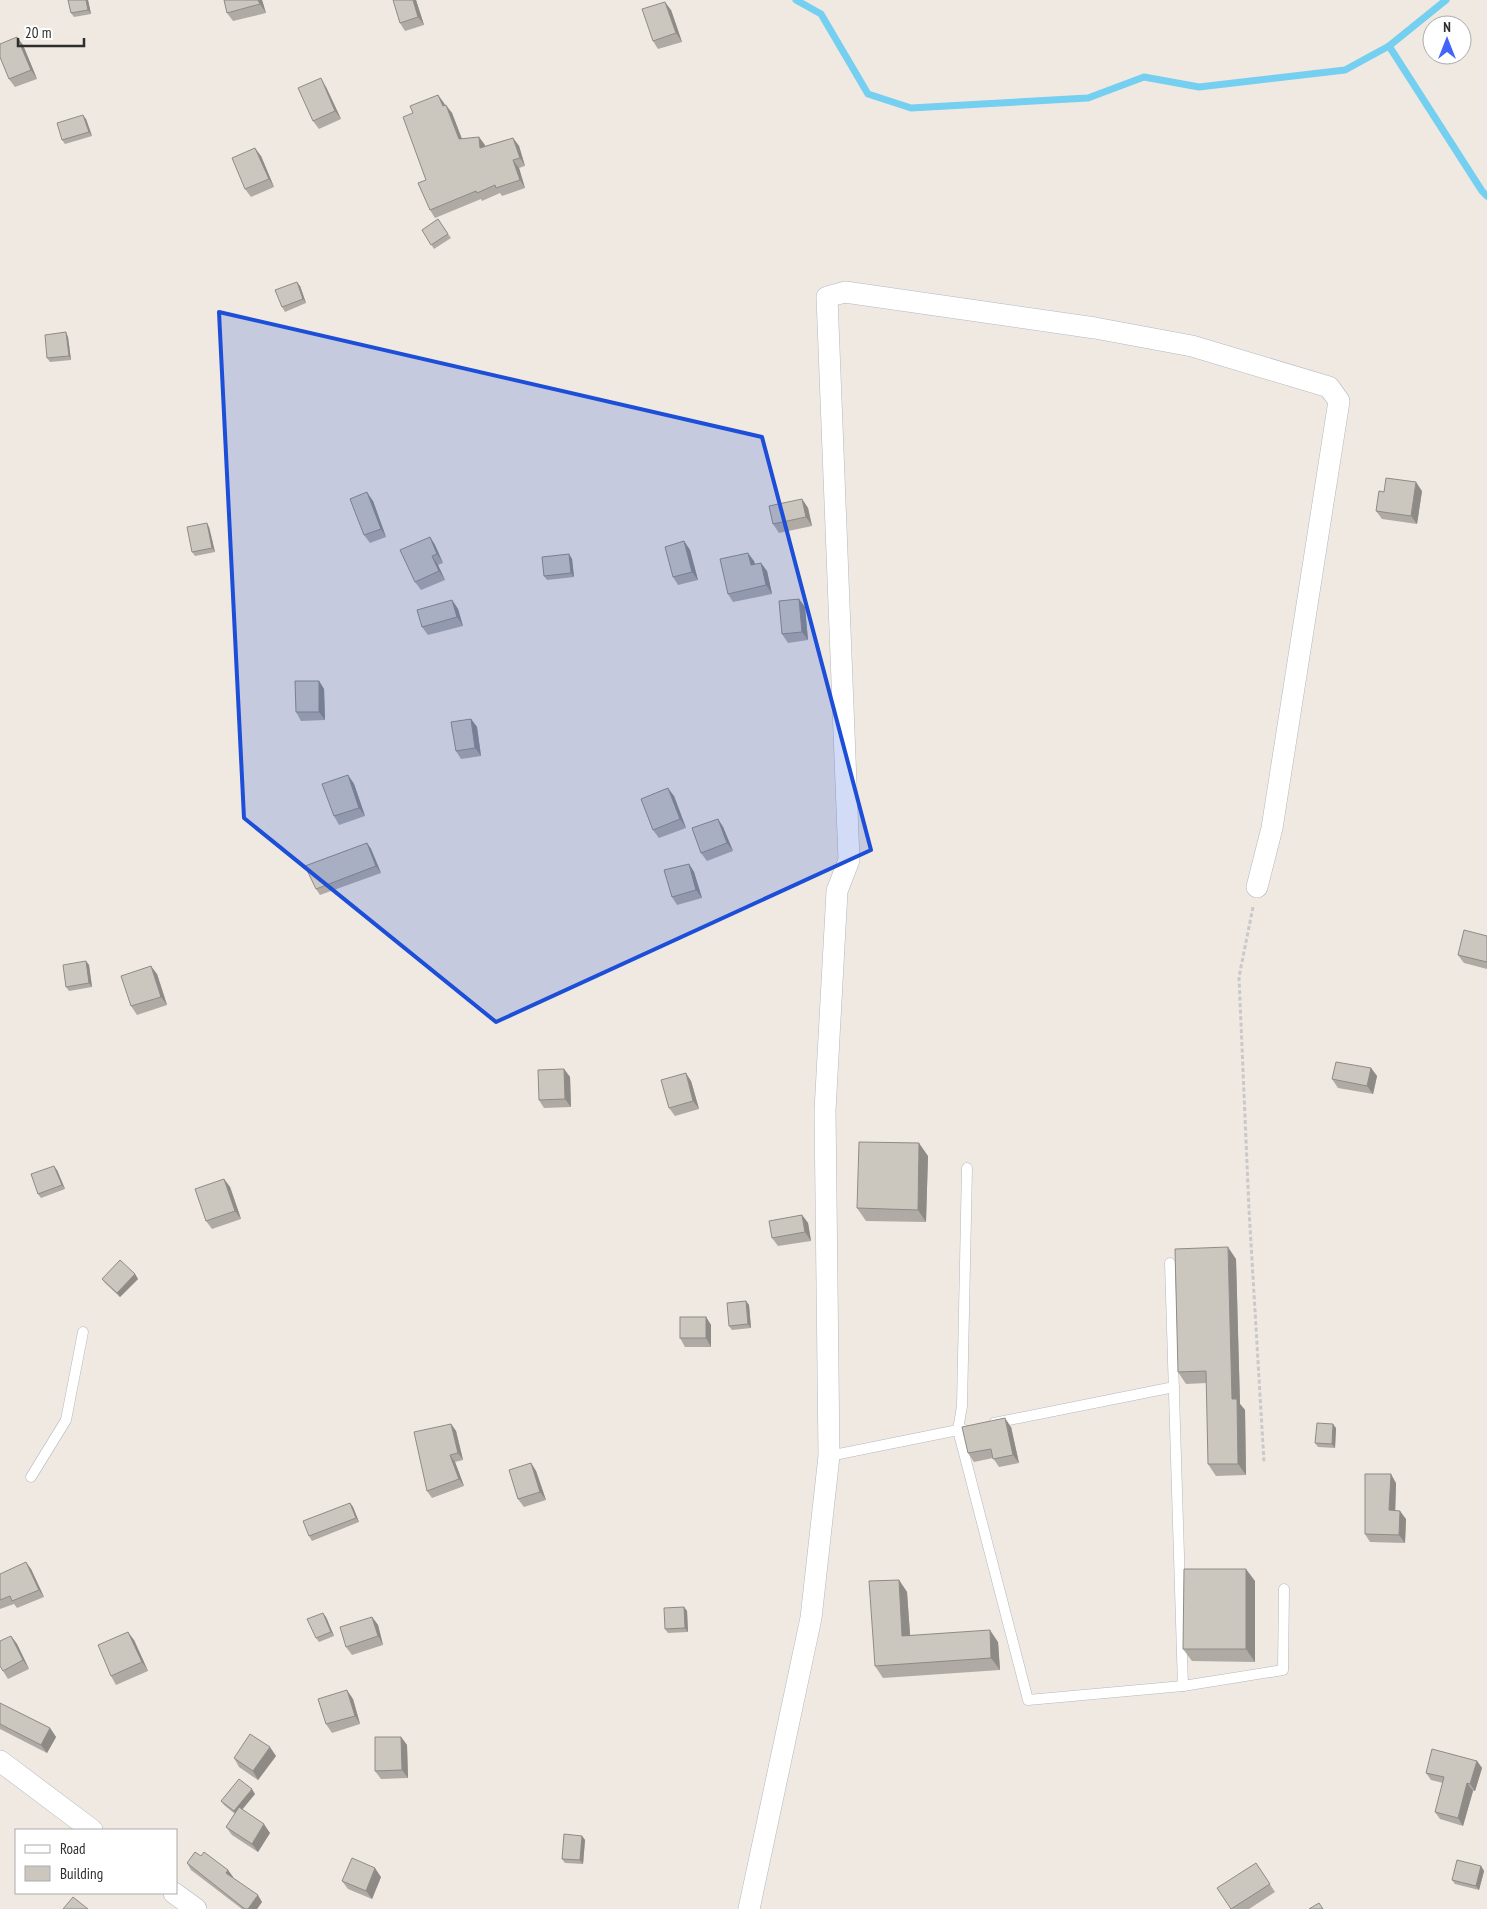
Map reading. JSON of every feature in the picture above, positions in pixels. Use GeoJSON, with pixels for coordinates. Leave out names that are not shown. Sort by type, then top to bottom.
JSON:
{"type":"FeatureCollection","features":[{"type":"Feature","properties":{"kind":"street"},"geometry":{"type":"LineString","coordinates":[[749,1909],[811,1618],[829,1456],[825,1111],[837,891],[849,860],[827,297],[845,292],[1095,328],[1192,346],[1329,388],[1339,401],[1272,828],[1257,887]]}},
{"type":"Feature","properties":{"kind":"street"},"geometry":{"type":"LineString","coordinates":[[0,1760],[91,1829]]}},
{"type":"Feature","properties":{"kind":"street"},"geometry":{"type":"LineString","coordinates":[[175,1894],[196,1909]]}},
{"type":"Feature","properties":{"kind":"lane"},"geometry":{"type":"LineString","coordinates":[[967,1168],[962,1406],[958,1430],[1028,1700],[1183,1686],[1283,1670],[1284,1589]]}},
{"type":"Feature","properties":{"kind":"lane"},"geometry":{"type":"LineString","coordinates":[[1170,1263],[1183,1686]]}},
{"type":"Feature","properties":{"kind":"lane"},"geometry":{"type":"LineString","coordinates":[[31,1477],[66,1420],[83,1332]]}},
{"type":"Feature","properties":{"kind":"lane"},"geometry":{"type":"LineString","coordinates":[[829,1456],[1174,1387]]}},
{"type":"Feature","properties":{"kind":"path"},"geometry":{"type":"LineString","coordinates":[[1257,887],[1239,977],[1249,1210],[1264,1462]]}},
{"type":"Feature","properties":{"kind":"highlighted area"},"geometry":{"type":"Polygon","coordinates":[[[219,312],[762,437],[871,850],[496,1022],[244,818],[219,312]]]}},
{"type":"Feature","properties":{"kind":"building"},"geometry":{"type":"Polygon","coordinates":[[[68,0],[86,0],[88,10],[71,13],[68,0]]]}},
{"type":"Feature","properties":{"kind":"building"},"geometry":{"type":"Polygon","coordinates":[[[224,0],[258,0],[260,4],[227,13],[224,0]]]}},
{"type":"Feature","properties":{"kind":"building"},"geometry":{"type":"Polygon","coordinates":[[[393,0],[413,0],[418,17],[400,23],[393,0]]]}},
{"type":"Feature","properties":{"kind":"building"},"geometry":{"type":"Polygon","coordinates":[[[665,2],[676,33],[653,41],[642,9],[665,2]]]}},
{"type":"Feature","properties":{"kind":"building"},"geometry":{"type":"Polygon","coordinates":[[[17,37],[31,70],[9,79],[0,57],[0,44],[17,37]]]}},
{"type":"Feature","properties":{"kind":"building"},"geometry":{"type":"Polygon","coordinates":[[[321,78],[335,111],[313,121],[298,88],[321,78]]]}},
{"type":"Feature","properties":{"kind":"building"},"geometry":{"type":"Polygon","coordinates":[[[438,95],[443,106],[446,105],[459,139],[479,137],[480,148],[513,138],[520,158],[513,160],[520,180],[496,188],[495,185],[477,193],[476,191],[430,210],[418,183],[426,180],[403,117],[413,113],[410,106],[438,95]]]}},
{"type":"Feature","properties":{"kind":"building"},"geometry":{"type":"Polygon","coordinates":[[[83,115],[89,132],[62,140],[57,123],[83,115]]]}},
{"type":"Feature","properties":{"kind":"building"},"geometry":{"type":"Polygon","coordinates":[[[255,148],[269,179],[245,189],[232,158],[255,148]]]}},
{"type":"Feature","properties":{"kind":"building"},"geometry":{"type":"Polygon","coordinates":[[[438,219],[448,234],[431,245],[422,230],[438,219]]]}},
{"type":"Feature","properties":{"kind":"building"},"geometry":{"type":"Polygon","coordinates":[[[297,282],[303,299],[282,307],[275,290],[297,282]]]}},
{"type":"Feature","properties":{"kind":"building"},"geometry":{"type":"Polygon","coordinates":[[[66,332],[69,356],[47,358],[45,335],[66,332]]]}},
{"type":"Feature","properties":{"kind":"building"},"geometry":{"type":"Polygon","coordinates":[[[1386,478],[1416,482],[1411,516],[1376,511],[1379,491],[1384,492],[1386,478]]]}},
{"type":"Feature","properties":{"kind":"building"},"geometry":{"type":"Polygon","coordinates":[[[367,492],[381,529],[364,535],[350,499],[367,492]]]}},
{"type":"Feature","properties":{"kind":"building"},"geometry":{"type":"Polygon","coordinates":[[[802,499],[806,517],[773,524],[769,506],[802,499]]]}},
{"type":"Feature","properties":{"kind":"building"},"geometry":{"type":"Polygon","coordinates":[[[207,523],[212,548],[192,552],[187,527],[207,523]]]}},
{"type":"Feature","properties":{"kind":"building"},"geometry":{"type":"Polygon","coordinates":[[[430,537],[437,554],[432,556],[439,571],[415,582],[400,550],[430,537]]]}},
{"type":"Feature","properties":{"kind":"building"},"geometry":{"type":"Polygon","coordinates":[[[684,541],[692,572],[673,577],[665,547],[684,541]]]}},
{"type":"Feature","properties":{"kind":"building"},"geometry":{"type":"Polygon","coordinates":[[[748,553],[751,565],[761,563],[766,585],[728,594],[720,559],[748,553]]]}},
{"type":"Feature","properties":{"kind":"building"},"geometry":{"type":"Polygon","coordinates":[[[569,554],[571,573],[544,576],[542,557],[569,554]]]}},
{"type":"Feature","properties":{"kind":"building"},"geometry":{"type":"Polygon","coordinates":[[[799,599],[802,632],[782,634],[779,601],[799,599]]]}},
{"type":"Feature","properties":{"kind":"building"},"geometry":{"type":"Polygon","coordinates":[[[452,600],[457,617],[422,627],[417,610],[452,600]]]}},
{"type":"Feature","properties":{"kind":"building"},"geometry":{"type":"Polygon","coordinates":[[[295,681],[319,681],[319,712],[296,712],[295,681]]]}},
{"type":"Feature","properties":{"kind":"building"},"geometry":{"type":"Polygon","coordinates":[[[471,719],[475,748],[456,751],[451,722],[471,719]]]}},
{"type":"Feature","properties":{"kind":"building"},"geometry":{"type":"Polygon","coordinates":[[[348,775],[359,808],[334,816],[322,784],[348,775]]]}},
{"type":"Feature","properties":{"kind":"building"},"geometry":{"type":"Polygon","coordinates":[[[668,788],[680,819],[653,830],[641,799],[668,788]]]}},
{"type":"Feature","properties":{"kind":"building"},"geometry":{"type":"Polygon","coordinates":[[[718,819],[727,843],[701,853],[692,828],[718,819]]]}},
{"type":"Feature","properties":{"kind":"building"},"geometry":{"type":"Polygon","coordinates":[[[367,843],[376,866],[316,889],[305,866],[367,843]]]}},
{"type":"Feature","properties":{"kind":"building"},"geometry":{"type":"Polygon","coordinates":[[[689,864],[696,890],[672,897],[664,870],[689,864]]]}},
{"type":"Feature","properties":{"kind":"building"},"geometry":{"type":"Polygon","coordinates":[[[1464,930],[1487,936],[1487,962],[1458,955],[1464,930]]]}},
{"type":"Feature","properties":{"kind":"building"},"geometry":{"type":"Polygon","coordinates":[[[86,961],[89,983],[66,987],[63,965],[86,961]]]}},
{"type":"Feature","properties":{"kind":"building"},"geometry":{"type":"Polygon","coordinates":[[[151,966],[161,997],[131,1006],[121,976],[151,966]]]}},
{"type":"Feature","properties":{"kind":"building"},"geometry":{"type":"Polygon","coordinates":[[[1336,1062],[1371,1068],[1367,1086],[1332,1079],[1336,1062]]]}},
{"type":"Feature","properties":{"kind":"building"},"geometry":{"type":"Polygon","coordinates":[[[564,1069],[565,1099],[539,1100],[538,1070],[564,1069]]]}},
{"type":"Feature","properties":{"kind":"building"},"geometry":{"type":"Polygon","coordinates":[[[686,1073],[693,1101],[669,1108],[661,1080],[686,1073]]]}},
{"type":"Feature","properties":{"kind":"building"},"geometry":{"type":"Polygon","coordinates":[[[859,1142],[919,1143],[918,1210],[857,1208],[859,1142]]]}},
{"type":"Feature","properties":{"kind":"building"},"geometry":{"type":"Polygon","coordinates":[[[54,1166],[62,1185],[38,1194],[31,1174],[54,1166]]]}},
{"type":"Feature","properties":{"kind":"building"},"geometry":{"type":"Polygon","coordinates":[[[224,1179],[235,1211],[206,1221],[195,1189],[224,1179]]]}},
{"type":"Feature","properties":{"kind":"building"},"geometry":{"type":"Polygon","coordinates":[[[802,1215],[805,1232],[772,1238],[769,1221],[802,1215]]]}},
{"type":"Feature","properties":{"kind":"building"},"geometry":{"type":"Polygon","coordinates":[[[1228,1247],[1232,1399],[1237,1399],[1238,1464],[1208,1464],[1206,1371],[1178,1372],[1175,1249],[1228,1247]]]}},
{"type":"Feature","properties":{"kind":"building"},"geometry":{"type":"Polygon","coordinates":[[[120,1260],[135,1274],[117,1293],[102,1279],[120,1260]]]}},
{"type":"Feature","properties":{"kind":"building"},"geometry":{"type":"Polygon","coordinates":[[[746,1301],[748,1324],[729,1326],[727,1303],[746,1301]]]}},
{"type":"Feature","properties":{"kind":"building"},"geometry":{"type":"Polygon","coordinates":[[[680,1317],[706,1317],[706,1338],[680,1338],[680,1317]]]}},
{"type":"Feature","properties":{"kind":"building"},"geometry":{"type":"Polygon","coordinates":[[[1005,1418],[1013,1455],[993,1459],[991,1449],[968,1453],[962,1427],[1005,1418]]]}},
{"type":"Feature","properties":{"kind":"building"},"geometry":{"type":"Polygon","coordinates":[[[1317,1423],[1333,1424],[1332,1444],[1315,1443],[1317,1423]]]}},
{"type":"Feature","properties":{"kind":"building"},"geometry":{"type":"Polygon","coordinates":[[[451,1424],[458,1453],[450,1455],[459,1479],[427,1491],[414,1432],[451,1424]]]}},
{"type":"Feature","properties":{"kind":"building"},"geometry":{"type":"Polygon","coordinates":[[[531,1463],[540,1492],[518,1499],[509,1470],[531,1463]]]}},
{"type":"Feature","properties":{"kind":"building"},"geometry":{"type":"Polygon","coordinates":[[[1365,1474],[1391,1474],[1389,1510],[1400,1511],[1399,1535],[1365,1534],[1365,1474]]]}},
{"type":"Feature","properties":{"kind":"building"},"geometry":{"type":"Polygon","coordinates":[[[350,1503],[356,1518],[309,1536],[303,1521],[350,1503]]]}},
{"type":"Feature","properties":{"kind":"building"},"geometry":{"type":"Polygon","coordinates":[[[26,1562],[39,1590],[12,1601],[10,1596],[0,1600],[0,1574],[26,1562]]]}},
{"type":"Feature","properties":{"kind":"building"},"geometry":{"type":"Polygon","coordinates":[[[1184,1569],[1246,1569],[1246,1649],[1183,1649],[1184,1569]]]}},
{"type":"Feature","properties":{"kind":"building"},"geometry":{"type":"Polygon","coordinates":[[[899,1580],[902,1636],[990,1630],[991,1658],[875,1666],[869,1581],[899,1580]]]}},
{"type":"Feature","properties":{"kind":"building"},"geometry":{"type":"Polygon","coordinates":[[[684,1607],[685,1628],[665,1629],[664,1608],[684,1607]]]}},
{"type":"Feature","properties":{"kind":"building"},"geometry":{"type":"Polygon","coordinates":[[[323,1613],[331,1632],[316,1638],[307,1619],[323,1613]]]}},
{"type":"Feature","properties":{"kind":"building"},"geometry":{"type":"Polygon","coordinates":[[[372,1617],[378,1636],[346,1647],[340,1627],[372,1617]]]}},
{"type":"Feature","properties":{"kind":"building"},"geometry":{"type":"Polygon","coordinates":[[[128,1632],[142,1662],[111,1676],[98,1645],[128,1632]]]}},
{"type":"Feature","properties":{"kind":"building"},"geometry":{"type":"Polygon","coordinates":[[[11,1636],[23,1660],[3,1671],[0,1666],[0,1641],[11,1636]]]}},
{"type":"Feature","properties":{"kind":"building"},"geometry":{"type":"Polygon","coordinates":[[[347,1690],[355,1716],[326,1724],[318,1699],[347,1690]]]}},
{"type":"Feature","properties":{"kind":"building"},"geometry":{"type":"Polygon","coordinates":[[[0,1703],[50,1728],[41,1745],[0,1724],[0,1703]]]}},
{"type":"Feature","properties":{"kind":"building"},"geometry":{"type":"Polygon","coordinates":[[[250,1734],[270,1747],[253,1771],[234,1758],[250,1734]]]}},
{"type":"Feature","properties":{"kind":"building"},"geometry":{"type":"Polygon","coordinates":[[[375,1737],[401,1737],[402,1770],[375,1771],[375,1737]]]}},
{"type":"Feature","properties":{"kind":"building"},"geometry":{"type":"Polygon","coordinates":[[[1432,1749],[1477,1761],[1470,1784],[1467,1783],[1458,1818],[1435,1812],[1444,1777],[1426,1773],[1432,1749]]]}},
{"type":"Feature","properties":{"kind":"building"},"geometry":{"type":"Polygon","coordinates":[[[239,1779],[252,1789],[234,1811],[221,1801],[239,1779]]]}},
{"type":"Feature","properties":{"kind":"building"},"geometry":{"type":"Polygon","coordinates":[[[239,1807],[264,1824],[252,1844],[226,1827],[239,1807]]]}},
{"type":"Feature","properties":{"kind":"building"},"geometry":{"type":"Polygon","coordinates":[[[564,1834],[582,1836],[580,1860],[562,1859],[564,1834]]]}},
{"type":"Feature","properties":{"kind":"building"},"geometry":{"type":"Polygon","coordinates":[[[195,1852],[201,1856],[204,1852],[228,1870],[226,1873],[258,1895],[248,1909],[245,1909],[187,1863],[195,1852]]]}},
{"type":"Feature","properties":{"kind":"building"},"geometry":{"type":"Polygon","coordinates":[[[352,1858],[375,1868],[366,1891],[342,1881],[352,1858]]]}},
{"type":"Feature","properties":{"kind":"building"},"geometry":{"type":"Polygon","coordinates":[[[1457,1860],[1481,1866],[1476,1886],[1452,1880],[1457,1860]]]}},
{"type":"Feature","properties":{"kind":"building"},"geometry":{"type":"Polygon","coordinates":[[[1256,1863],[1270,1884],[1231,1909],[1217,1888],[1256,1863]]]}},
{"type":"Feature","properties":{"kind":"building"},"geometry":{"type":"Polygon","coordinates":[[[73,1897],[88,1909],[63,1909],[73,1897]]]}},
{"type":"Feature","properties":{"kind":"building"},"geometry":{"type":"Polygon","coordinates":[[[1319,1903],[1323,1909],[1309,1909],[1319,1903]]]}},
{"type":"Feature","properties":{"kind":"waterway"},"geometry":{"type":"LineString","coordinates":[[796,0],[821,14],[868,94],[911,108],[1088,98],[1144,77],[1199,87],[1345,70],[1389,46],[1446,0]]}},
{"type":"Feature","properties":{"kind":"waterway"},"geometry":{"type":"LineString","coordinates":[[1389,46],[1487,196]]}}]}
